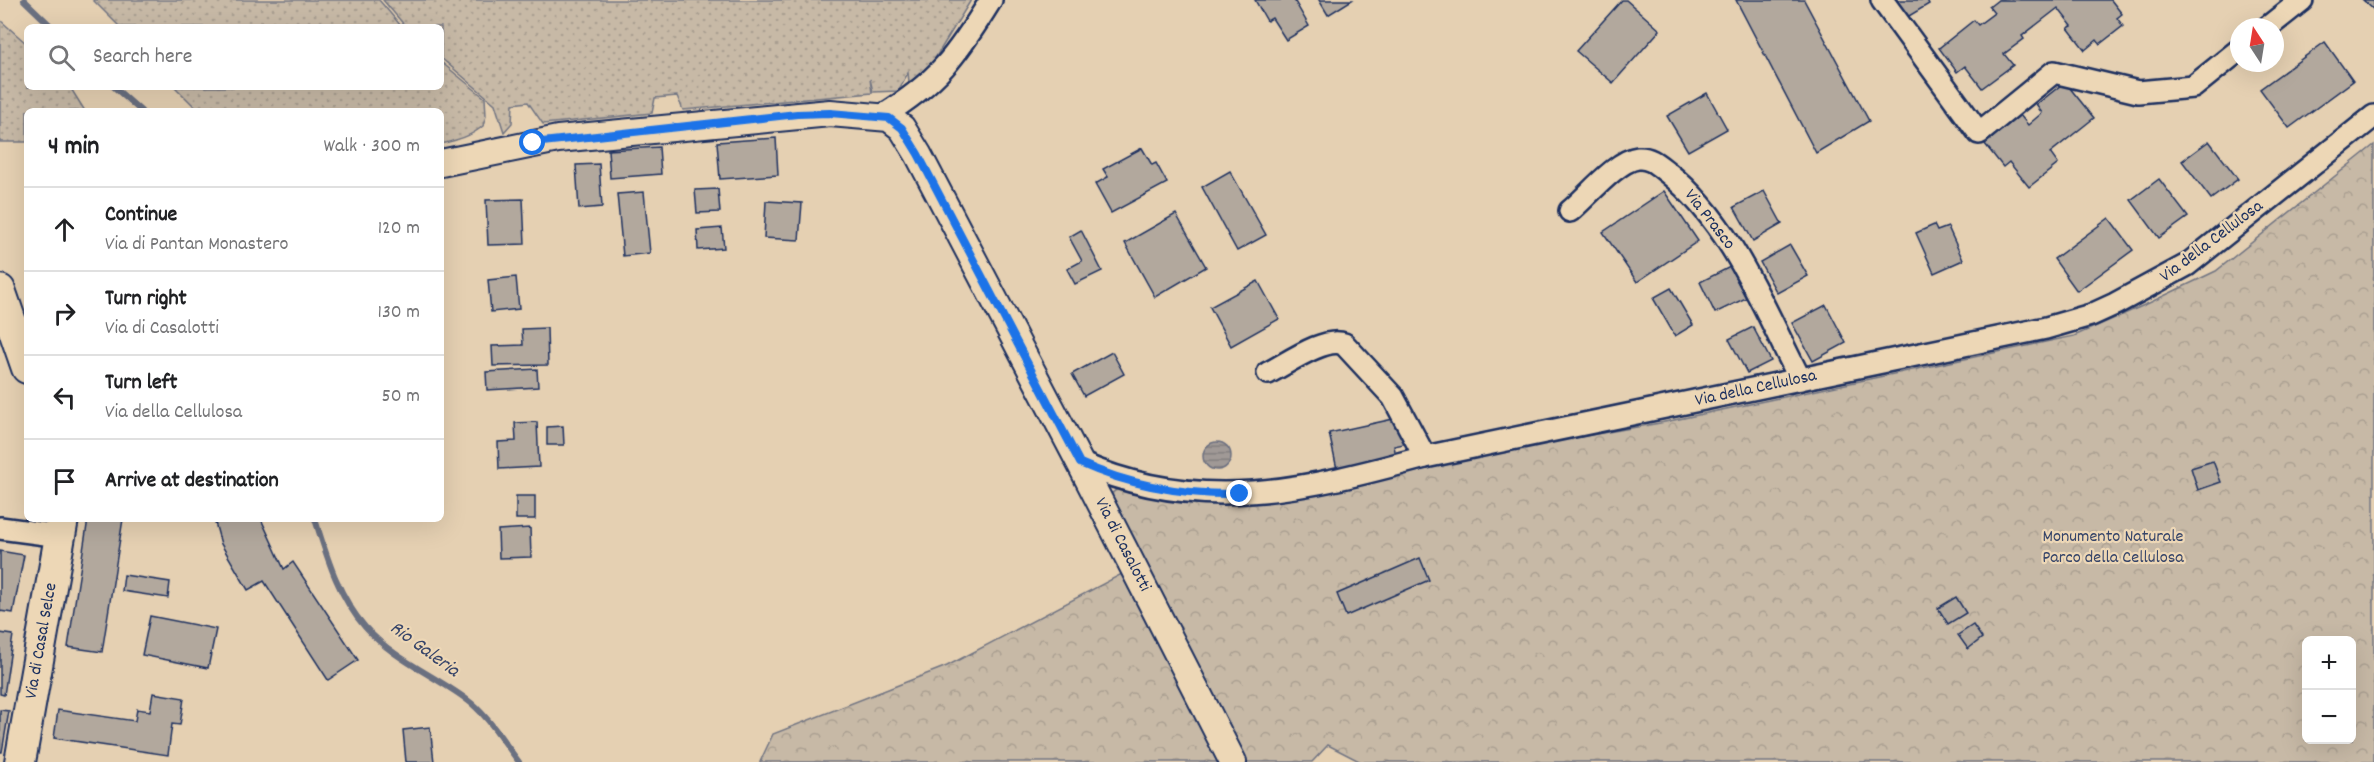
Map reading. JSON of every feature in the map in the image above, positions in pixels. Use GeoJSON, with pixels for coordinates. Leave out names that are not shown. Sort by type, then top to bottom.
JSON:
{"type":"FeatureCollection","features":[{"type":"Feature","properties":{"kind":"main road"},"geometry":{"type":"LineString","coordinates":[[0,290],[24,359]]}},
{"type":"Feature","properties":{"kind":"main road","name":"Via di Casal Selce"},"geometry":{"type":"LineString","coordinates":[[20,762],[62,528]]}},
{"type":"Feature","properties":{"kind":"street"},"geometry":{"type":"LineString","coordinates":[[444,162],[558,139],[797,114],[836,113],[882,116],[917,94],[937,76],[959,50],[991,0]]}},
{"type":"Feature","properties":{"kind":"street"},"geometry":{"type":"LineString","coordinates":[[1882,0],[1979,134],[2054,72],[2138,92],[2193,87],[2230,57]]}},
{"type":"Feature","properties":{"kind":"street"},"geometry":{"type":"LineString","coordinates":[[2279,18],[2302,0]]}},
{"type":"Feature","properties":{"kind":"street","name":"Via di Casalotti"},"geometry":{"type":"LineString","coordinates":[[882,116],[899,125],[918,154],[1233,762]]}},
{"type":"Feature","properties":{"kind":"street","name":"Via della Cellulosa"},"geometry":{"type":"LineString","coordinates":[[1080,463],[1106,475],[1145,485],[1203,493],[1240,494],[1281,490],[1342,480],[1425,457],[2046,328],[2091,315],[2187,265],[2374,116]]}},
{"type":"Feature","properties":{"kind":"street","name":"Via Prasco"},"geometry":{"type":"LineString","coordinates":[[1570,211],[1624,163],[1642,158],[1655,163],[1696,201],[1726,240],[1743,267],[1800,380]]}},
{"type":"Feature","properties":{"kind":"street"},"geometry":{"type":"LineString","coordinates":[[1268,373],[1323,345],[1338,342],[1344,344],[1392,397],[1425,457]]}},
{"type":"Feature","properties":{"kind":"street"},"geometry":{"type":"LineString","coordinates":[[0,528],[62,528]]}},
{"type":"Feature","properties":{"kind":"green space"},"geometry":{"type":"Polygon","coordinates":[[[93,0],[379,0],[399,24],[117,24],[93,0]]]}},
{"type":"Feature","properties":{"kind":"green space"},"geometry":{"type":"Polygon","coordinates":[[[383,0],[971,0],[931,65],[921,76],[909,82],[908,73],[898,91],[873,92],[870,79],[872,93],[683,110],[677,96],[655,98],[652,113],[543,124],[528,102],[513,104],[512,123],[504,132],[495,104],[444,61],[444,24],[403,24],[383,0]]]}},
{"type":"Feature","properties":{"kind":"green space"},"geometry":{"type":"Polygon","coordinates":[[[0,20],[24,41],[24,90],[72,90],[83,108],[24,108],[24,142],[0,142],[0,20]]]}},
{"type":"Feature","properties":{"kind":"green space"},"geometry":{"type":"Polygon","coordinates":[[[444,64],[485,98],[486,116],[483,126],[473,133],[444,143],[444,108],[196,108],[178,90],[444,90],[444,64]]]}},
{"type":"Feature","properties":{"kind":"green space","name":"Monumento Naturale Parco della Cellulosa"},"geometry":{"type":"Polygon","coordinates":[[[2374,145],[2374,762],[1361,762],[1328,745],[1312,762],[760,762],[773,734],[947,666],[1141,564],[1108,496],[1120,487],[1166,497],[1221,503],[1268,499],[1510,449],[1660,423],[2074,336],[2216,271],[2374,145]]]}},
{"type":"Feature","properties":{"kind":"shaded area"},"geometry":{"type":"Polygon","coordinates":[[[1217,442],[1227,446],[1231,456],[1227,466],[1217,470],[1207,466],[1203,456],[1207,446],[1217,442]]]}},
{"type":"Feature","properties":{"kind":"building"},"geometry":{"type":"Polygon","coordinates":[[[1255,0],[1294,0],[1309,26],[1286,40],[1272,18],[1267,21],[1255,0]]]}},
{"type":"Feature","properties":{"kind":"building"},"geometry":{"type":"Polygon","coordinates":[[[1319,0],[1352,0],[1328,15],[1319,0]]]}},
{"type":"Feature","properties":{"kind":"building"},"geometry":{"type":"Polygon","coordinates":[[[1622,0],[1626,0],[1660,30],[1613,83],[1576,51],[1622,0]]]}},
{"type":"Feature","properties":{"kind":"building"},"geometry":{"type":"Polygon","coordinates":[[[1736,0],[1804,0],[1869,121],[1816,153],[1736,0]]]}},
{"type":"Feature","properties":{"kind":"building"},"geometry":{"type":"Polygon","coordinates":[[[1892,0],[1927,0],[1929,4],[1904,19],[1892,0]]]}},
{"type":"Feature","properties":{"kind":"building"},"geometry":{"type":"Polygon","coordinates":[[[1998,0],[2111,0],[2122,14],[2117,18],[2123,26],[2100,44],[2097,40],[2085,50],[2068,28],[2072,26],[2058,8],[2022,36],[2024,39],[2004,54],[2013,65],[1982,88],[1965,66],[1957,72],[1939,48],[1974,20],[1978,25],[1994,13],[1989,7],[1998,0]]]}},
{"type":"Feature","properties":{"kind":"building"},"geometry":{"type":"Polygon","coordinates":[[[2363,0],[2374,0],[2374,10],[2363,0]]]}},
{"type":"Feature","properties":{"kind":"building"},"geometry":{"type":"Polygon","coordinates":[[[2325,42],[2353,81],[2289,128],[2260,89],[2325,42]]]}},
{"type":"Feature","properties":{"kind":"building"},"geometry":{"type":"Polygon","coordinates":[[[2065,82],[2094,118],[2050,153],[2058,164],[2029,187],[2009,162],[2003,167],[1985,144],[2020,115],[2028,125],[2042,113],[2036,105],[2065,82]]]}},
{"type":"Feature","properties":{"kind":"building"},"geometry":{"type":"Polygon","coordinates":[[[1707,93],[1727,129],[1688,151],[1667,116],[1707,93]]]}},
{"type":"Feature","properties":{"kind":"building"},"geometry":{"type":"Polygon","coordinates":[[[776,138],[778,175],[720,179],[717,142],[776,138]]]}},
{"type":"Feature","properties":{"kind":"building"},"geometry":{"type":"Polygon","coordinates":[[[2209,141],[2238,179],[2211,199],[2182,161],[2209,141]]]}},
{"type":"Feature","properties":{"kind":"building"},"geometry":{"type":"Polygon","coordinates":[[[659,147],[661,174],[610,178],[608,150],[659,147]]]}},
{"type":"Feature","properties":{"kind":"building"},"geometry":{"type":"Polygon","coordinates":[[[1142,148],[1152,165],[1156,163],[1167,183],[1111,213],[1095,184],[1108,177],[1103,169],[1142,148]]]}},
{"type":"Feature","properties":{"kind":"building"},"geometry":{"type":"Polygon","coordinates":[[[599,164],[602,207],[579,209],[576,165],[599,164]]]}},
{"type":"Feature","properties":{"kind":"building"},"geometry":{"type":"Polygon","coordinates":[[[1230,171],[1266,235],[1237,251],[1202,187],[1230,171]]]}},
{"type":"Feature","properties":{"kind":"building"},"geometry":{"type":"Polygon","coordinates":[[[2159,179],[2188,217],[2159,238],[2131,200],[2159,179]]]}},
{"type":"Feature","properties":{"kind":"building"},"geometry":{"type":"Polygon","coordinates":[[[718,189],[720,212],[697,213],[695,190],[718,189]]]}},
{"type":"Feature","properties":{"kind":"building"},"geometry":{"type":"Polygon","coordinates":[[[1664,191],[1698,241],[1637,282],[1603,232],[1664,191]]]}},
{"type":"Feature","properties":{"kind":"building"},"geometry":{"type":"Polygon","coordinates":[[[1764,191],[1782,224],[1753,241],[1734,207],[1764,191]]]}},
{"type":"Feature","properties":{"kind":"building"},"geometry":{"type":"Polygon","coordinates":[[[644,192],[650,253],[623,256],[617,194],[644,192]]]}},
{"type":"Feature","properties":{"kind":"building"},"geometry":{"type":"Polygon","coordinates":[[[523,199],[525,244],[488,245],[486,200],[523,199]]]}},
{"type":"Feature","properties":{"kind":"building"},"geometry":{"type":"Polygon","coordinates":[[[766,201],[802,203],[799,240],[764,238],[766,201]]]}},
{"type":"Feature","properties":{"kind":"building"},"geometry":{"type":"Polygon","coordinates":[[[1176,214],[1206,267],[1155,297],[1125,243],[1176,214]]]}},
{"type":"Feature","properties":{"kind":"building"},"geometry":{"type":"Polygon","coordinates":[[[2109,218],[2133,250],[2077,291],[2054,259],[2109,218]]]}},
{"type":"Feature","properties":{"kind":"building"},"geometry":{"type":"Polygon","coordinates":[[[1934,225],[1937,231],[1948,227],[1963,260],[1934,273],[1916,233],[1934,225]]]}},
{"type":"Feature","properties":{"kind":"building"},"geometry":{"type":"Polygon","coordinates":[[[722,228],[724,248],[698,250],[697,230],[722,228]]]}},
{"type":"Feature","properties":{"kind":"building"},"geometry":{"type":"Polygon","coordinates":[[[1081,230],[1102,271],[1075,284],[1067,269],[1082,261],[1069,237],[1081,230]]]}},
{"type":"Feature","properties":{"kind":"building"},"geometry":{"type":"Polygon","coordinates":[[[1790,245],[1808,276],[1777,293],[1760,262],[1790,245]]]}},
{"type":"Feature","properties":{"kind":"building"},"geometry":{"type":"Polygon","coordinates":[[[1730,267],[1746,298],[1715,313],[1700,282],[1730,267]]]}},
{"type":"Feature","properties":{"kind":"building"},"geometry":{"type":"Polygon","coordinates":[[[516,277],[519,309],[491,312],[488,280],[516,277]]]}},
{"type":"Feature","properties":{"kind":"building"},"geometry":{"type":"Polygon","coordinates":[[[1258,281],[1279,319],[1231,346],[1210,307],[1258,281]]]}},
{"type":"Feature","properties":{"kind":"building"},"geometry":{"type":"Polygon","coordinates":[[[1671,288],[1693,325],[1675,336],[1653,298],[1671,288]]]}},
{"type":"Feature","properties":{"kind":"building"},"geometry":{"type":"Polygon","coordinates":[[[1826,305],[1846,343],[1813,361],[1792,323],[1826,305]]]}},
{"type":"Feature","properties":{"kind":"building"},"geometry":{"type":"Polygon","coordinates":[[[1753,327],[1771,361],[1747,373],[1729,339],[1753,327]]]}},
{"type":"Feature","properties":{"kind":"building"},"geometry":{"type":"Polygon","coordinates":[[[547,328],[548,365],[493,366],[492,346],[523,345],[522,329],[547,328]]]}},
{"type":"Feature","properties":{"kind":"building"},"geometry":{"type":"Polygon","coordinates":[[[1112,352],[1124,374],[1084,396],[1072,374],[1112,352]]]}},
{"type":"Feature","properties":{"kind":"building"},"geometry":{"type":"Polygon","coordinates":[[[537,369],[538,387],[487,390],[486,372],[537,369]]]}},
{"type":"Feature","properties":{"kind":"building"},"geometry":{"type":"Polygon","coordinates":[[[1398,418],[1404,444],[1394,446],[1396,456],[1337,469],[1329,433],[1398,418]]]}},
{"type":"Feature","properties":{"kind":"building"},"geometry":{"type":"Polygon","coordinates":[[[537,422],[539,467],[499,469],[498,442],[516,441],[515,423],[537,422]]]}},
{"type":"Feature","properties":{"kind":"building"},"geometry":{"type":"Polygon","coordinates":[[[563,426],[564,445],[547,445],[547,427],[563,426]]]}},
{"type":"Feature","properties":{"kind":"building"},"geometry":{"type":"Polygon","coordinates":[[[2213,461],[2221,482],[2198,490],[2191,468],[2213,461]]]}},
{"type":"Feature","properties":{"kind":"building"},"geometry":{"type":"Polygon","coordinates":[[[516,496],[535,496],[535,519],[516,519],[516,496]]]}},
{"type":"Feature","properties":{"kind":"building"},"geometry":{"type":"Polygon","coordinates":[[[88,522],[123,522],[102,652],[68,647],[88,522]]]}},
{"type":"Feature","properties":{"kind":"building"},"geometry":{"type":"Polygon","coordinates":[[[215,522],[262,522],[284,569],[293,562],[358,660],[328,680],[264,581],[248,590],[221,544],[215,522]]]}},
{"type":"Feature","properties":{"kind":"building"},"geometry":{"type":"Polygon","coordinates":[[[530,528],[531,557],[499,558],[498,530],[530,528]]]}},
{"type":"Feature","properties":{"kind":"building"},"geometry":{"type":"Polygon","coordinates":[[[0,551],[24,555],[13,613],[0,611],[0,551]]]}},
{"type":"Feature","properties":{"kind":"building"},"geometry":{"type":"Polygon","coordinates":[[[1420,558],[1429,580],[1346,616],[1337,594],[1420,558]]]}},
{"type":"Feature","properties":{"kind":"building"},"geometry":{"type":"Polygon","coordinates":[[[124,575],[170,582],[168,598],[122,591],[124,575]]]}},
{"type":"Feature","properties":{"kind":"building"},"geometry":{"type":"Polygon","coordinates":[[[1956,597],[1966,613],[1948,624],[1938,608],[1956,597]]]}},
{"type":"Feature","properties":{"kind":"building"},"geometry":{"type":"Polygon","coordinates":[[[150,616],[216,629],[208,668],[142,655],[150,616]]]}},
{"type":"Feature","properties":{"kind":"building"},"geometry":{"type":"Polygon","coordinates":[[[1973,625],[1982,638],[1968,649],[1958,635],[1973,625]]]}},
{"type":"Feature","properties":{"kind":"building"},"geometry":{"type":"Polygon","coordinates":[[[0,633],[13,635],[4,695],[0,694],[0,633]]]}},
{"type":"Feature","properties":{"kind":"building"},"geometry":{"type":"Polygon","coordinates":[[[153,693],[184,698],[180,725],[172,724],[168,755],[54,738],[58,710],[135,721],[137,709],[150,711],[153,693]]]}},
{"type":"Feature","properties":{"kind":"building"},"geometry":{"type":"Polygon","coordinates":[[[0,710],[9,711],[2,752],[0,752],[0,710]]]}},
{"type":"Feature","properties":{"kind":"building"},"geometry":{"type":"Polygon","coordinates":[[[430,727],[434,762],[406,762],[403,730],[430,727]]]}},
{"type":"Feature","properties":{"kind":"waterway","name":"Rio Galeria"},"geometry":{"type":"LineString","coordinates":[[24,0],[49,24]]}},
{"type":"Feature","properties":{"kind":"waterway","name":"Rio Galeria"},"geometry":{"type":"LineString","coordinates":[[117,90],[138,108]]}},
{"type":"Feature","properties":{"kind":"waterway","name":"Rio Galeria"},"geometry":{"type":"LineString","coordinates":[[316,522],[340,589],[365,627],[400,657],[474,705],[519,762]]}},
{"type":"Feature","properties":{"kind":"route"},"geometry":{"type":"LineString","coordinates":[[533,143],[797,114],[856,114],[889,118],[904,130],[918,154],[1080,463],[1106,475],[1133,483],[1203,493],[1240,494]]}}]}
